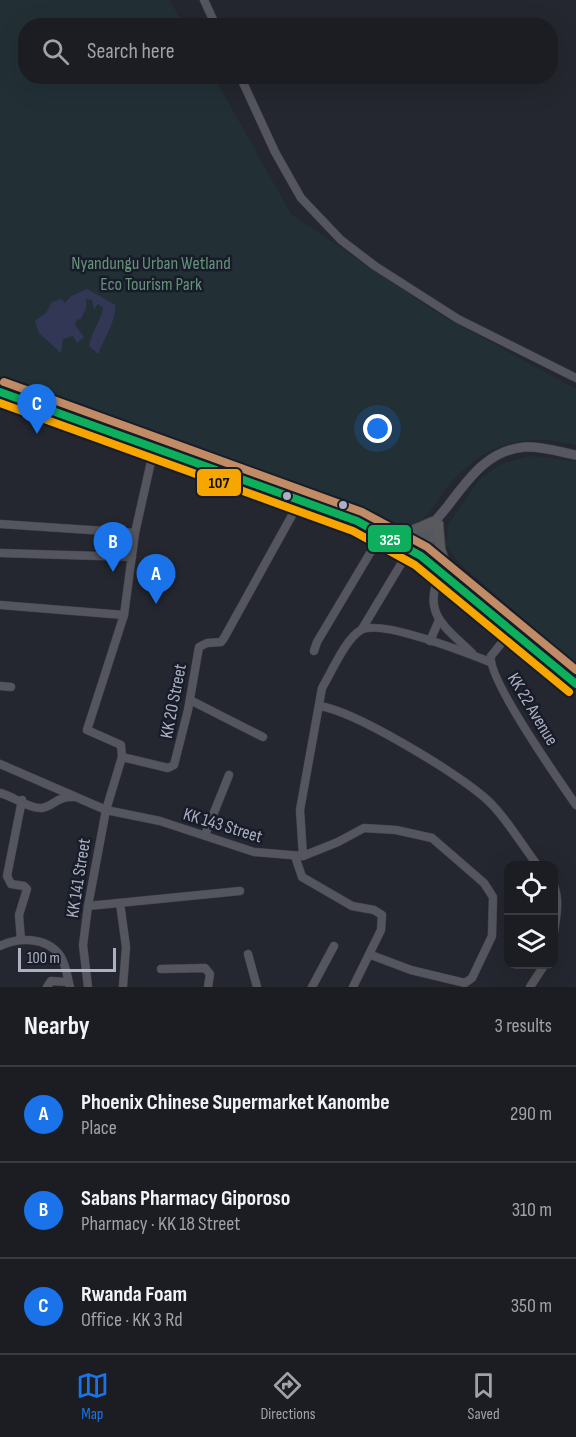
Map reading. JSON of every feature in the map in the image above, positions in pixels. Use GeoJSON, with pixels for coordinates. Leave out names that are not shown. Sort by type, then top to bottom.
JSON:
{"type":"FeatureCollection","features":[{"type":"Feature","properties":{"kind":"highway"},"geometry":{"type":"LineString","coordinates":[[0,392],[224,475],[301,499],[357,520],[421,556],[513,629],[576,684]]}},
{"type":"Feature","properties":{"kind":"highway"},"geometry":{"type":"LineString","coordinates":[[384,534],[407,533],[435,524],[445,575]]}},
{"type":"Feature","properties":{"kind":"main road"},"geometry":{"type":"LineString","coordinates":[[410,549],[435,524],[467,479],[486,461],[505,451],[527,447],[576,455]]}},
{"type":"Feature","properties":{"kind":"main road"},"geometry":{"type":"LineString","coordinates":[[421,556],[435,524]]}},
{"type":"Feature","properties":{"kind":"street"},"geometry":{"type":"LineString","coordinates":[[204,0],[212,18]]}},
{"type":"Feature","properties":{"kind":"street"},"geometry":{"type":"LineString","coordinates":[[244,84],[275,152],[301,198],[341,240],[375,266],[458,318],[576,378]]}},
{"type":"Feature","properties":{"kind":"street"},"geometry":{"type":"LineString","coordinates":[[105,810],[123,748],[121,744],[87,730],[124,615],[135,533],[154,448]]}},
{"type":"Feature","properties":{"kind":"street","name":"KK 20 Street"},"geometry":{"type":"LineString","coordinates":[[122,757],[168,768],[174,765],[190,700],[199,647],[207,643],[220,642],[224,638],[301,499]]}},
{"type":"Feature","properties":{"kind":"street"},"geometry":{"type":"LineString","coordinates":[[0,524],[135,533]]}},
{"type":"Feature","properties":{"kind":"street"},"geometry":{"type":"LineString","coordinates":[[314,651],[317,642],[384,534]]}},
{"type":"Feature","properties":{"kind":"street"},"geometry":{"type":"LineString","coordinates":[[353,987],[371,955],[383,923],[382,915],[374,910],[352,906],[302,877],[298,871],[300,810],[322,688],[347,645],[362,629],[410,549]]}},
{"type":"Feature","properties":{"kind":"street"},"geometry":{"type":"LineString","coordinates":[[0,553],[132,557]]}},
{"type":"Feature","properties":{"kind":"street"},"geometry":{"type":"LineString","coordinates":[[445,575],[432,594],[439,620],[475,656]]}},
{"type":"Feature","properties":{"kind":"street"},"geometry":{"type":"LineString","coordinates":[[0,605],[124,615]]}},
{"type":"Feature","properties":{"kind":"street"},"geometry":{"type":"LineString","coordinates":[[430,641],[439,620]]}},
{"type":"Feature","properties":{"kind":"street"},"geometry":{"type":"LineString","coordinates":[[362,629],[398,632],[490,662]]}},
{"type":"Feature","properties":{"kind":"street","name":"KK 22 Avenue"},"geometry":{"type":"LineString","coordinates":[[513,629],[496,647],[490,662],[527,730],[576,805]]}},
{"type":"Feature","properties":{"kind":"street"},"geometry":{"type":"LineString","coordinates":[[0,686],[11,687]]}},
{"type":"Feature","properties":{"kind":"street"},"geometry":{"type":"LineString","coordinates":[[190,700],[263,737]]}},
{"type":"Feature","properties":{"kind":"street"},"geometry":{"type":"LineString","coordinates":[[319,706],[334,708],[361,721],[486,798],[534,861]]}},
{"type":"Feature","properties":{"kind":"street","name":"KK 143 Street"},"geometry":{"type":"LineString","coordinates":[[0,764],[105,810],[160,821],[247,851],[299,856]]}},
{"type":"Feature","properties":{"kind":"street"},"geometry":{"type":"LineString","coordinates":[[205,836],[229,775]]}},
{"type":"Feature","properties":{"kind":"street"},"geometry":{"type":"LineString","coordinates":[[0,793],[22,800],[33,807],[42,808],[56,799],[81,798]]}},
{"type":"Feature","properties":{"kind":"street"},"geometry":{"type":"LineString","coordinates":[[21,940],[20,915],[27,889],[24,886],[11,884],[7,876],[22,800]]}},
{"type":"Feature","properties":{"kind":"street","name":"KK 141 Street"},"geometry":{"type":"LineString","coordinates":[[88,987],[83,945],[105,810]]}},
{"type":"Feature","properties":{"kind":"street"},"geometry":{"type":"LineString","coordinates":[[299,856],[355,832],[376,828],[415,832],[432,838],[484,884],[493,897],[492,936],[472,978],[465,983],[411,970],[371,955]]}},
{"type":"Feature","properties":{"kind":"street"},"geometry":{"type":"LineString","coordinates":[[88,906],[240,891]]}},
{"type":"Feature","properties":{"kind":"street"},"geometry":{"type":"LineString","coordinates":[[120,903],[126,946],[123,986]]}},
{"type":"Feature","properties":{"kind":"street"},"geometry":{"type":"LineString","coordinates":[[0,946],[21,940],[38,941],[51,947],[60,955],[69,984],[51,981],[46,987]]}},
{"type":"Feature","properties":{"kind":"street"},"geometry":{"type":"LineString","coordinates":[[312,987],[334,946]]}},
{"type":"Feature","properties":{"kind":"street"},"geometry":{"type":"LineString","coordinates":[[248,954],[257,987]]}},
{"type":"Feature","properties":{"kind":"street"},"geometry":{"type":"LineString","coordinates":[[160,969],[205,968],[210,974],[208,987]]}},
{"type":"Feature","properties":{"kind":"street"},"geometry":{"type":"LineString","coordinates":[[530,987],[542,969]]}},
{"type":"Feature","properties":{"kind":"green space","name":"Nyandungu Urban Wetland Eco Tourism Park"},"geometry":{"type":"Polygon","coordinates":[[[0,0],[169,0],[181,18],[18,18],[18,84],[218,84],[291,214],[439,314],[576,389],[576,445],[556,441],[519,441],[487,453],[472,462],[458,475],[427,515],[417,522],[401,525],[381,520],[334,497],[0,381],[0,0]]]}},
{"type":"Feature","properties":{"kind":"green space"},"geometry":{"type":"Polygon","coordinates":[[[530,456],[576,461],[576,665],[457,561],[446,545],[448,525],[479,480],[501,464],[530,456]]]}},
{"type":"Feature","properties":{"kind":"water"},"geometry":{"type":"Polygon","coordinates":[[[87,289],[115,305],[110,329],[98,354],[89,346],[103,308],[98,304],[94,309],[92,300],[86,299],[86,309],[75,325],[84,337],[77,343],[73,336],[63,339],[61,353],[39,333],[35,321],[46,313],[52,302],[61,299],[65,303],[71,296],[87,289]]]}},
{"type":"Feature","properties":{"kind":"transit line"},"geometry":{"type":"LineString","coordinates":[[4,382],[362,512],[427,547],[576,670]]}},
{"type":"Feature","properties":{"kind":"transit line","name":"325"},"geometry":{"type":"LineString","coordinates":[[0,392],[357,521],[421,556],[576,684]]}},
{"type":"Feature","properties":{"kind":"transit line","name":"107"},"geometry":{"type":"LineString","coordinates":[[0,403],[353,531],[415,565],[569,692]]}},
{"type":"Feature","properties":{"kind":"place","name":"Rwanda Foam"},"geometry":{"type":"Point","coordinates":[37,434]}},
{"type":"Feature","properties":{"kind":"place","name":"Sabans Pharmacy Giporoso"},"geometry":{"type":"Point","coordinates":[113,572]}},
{"type":"Feature","properties":{"kind":"place","name":"Phoenix Chinese Supermarket Kanombe"},"geometry":{"type":"Point","coordinates":[156,604]}}]}
